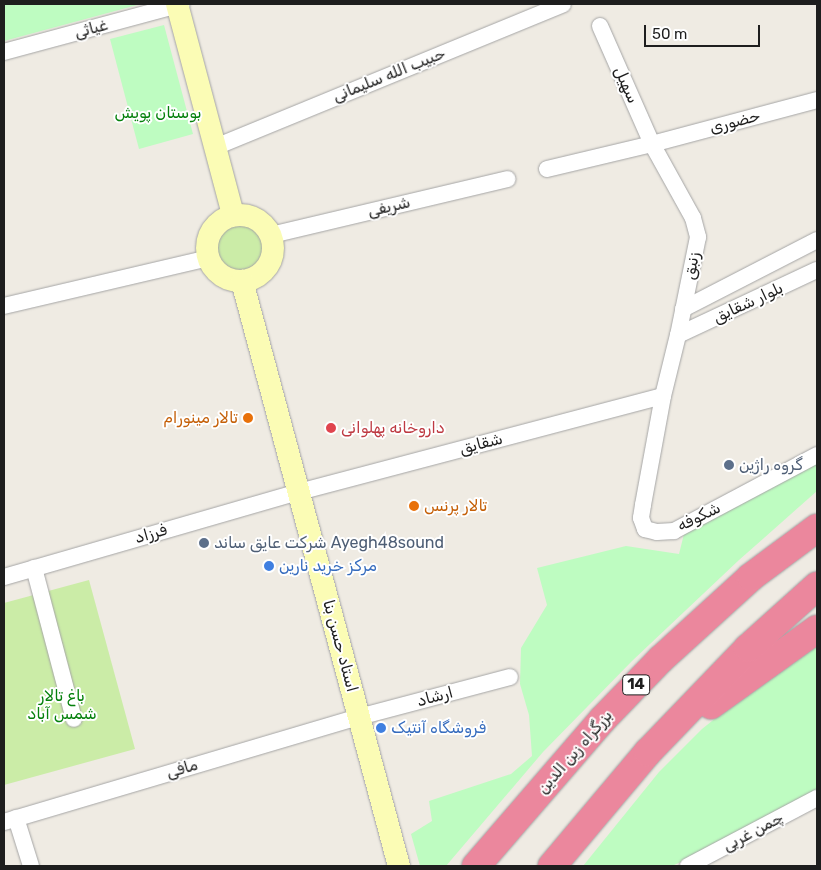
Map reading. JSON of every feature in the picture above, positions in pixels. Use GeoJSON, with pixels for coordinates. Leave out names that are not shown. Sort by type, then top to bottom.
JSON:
{"type":"FeatureCollection","features":[{"type":"Feature","properties":{"kind":"highway"},"geometry":{"type":"LineString","coordinates":[[751,577],[817,510]]}},
{"type":"Feature","properties":{"kind":"highway","name":"بزرگراه زین الدین"},"geometry":{"type":"LineString","coordinates":[[476,866],[602,720],[661,659],[751,577],[817,528]]}},
{"type":"Feature","properties":{"kind":"highway"},"geometry":{"type":"LineString","coordinates":[[552,866],[648,752],[748,648],[817,586]]}},
{"type":"Feature","properties":{"kind":"highway"},"geometry":{"type":"LineString","coordinates":[[648,752],[817,629]]}},
{"type":"Feature","properties":{"kind":"main road"},"geometry":{"type":"LineString","coordinates":[[179,4],[233,215]]}},
{"type":"Feature","properties":{"kind":"main road"},"geometry":{"type":"LineString","coordinates":[[244,214],[255,217],[264,224],[271,235],[273,254],[269,264],[262,273],[242,281],[231,280],[221,275],[213,268],[208,258],[209,236],[223,219],[233,215],[244,214]]}},
{"type":"Feature","properties":{"kind":"main road","name":"استاد حسن بنا"},"geometry":{"type":"LineString","coordinates":[[242,281],[399,866]]}},
{"type":"Feature","properties":{"kind":"street","name":"غیاثی"},"geometry":{"type":"LineString","coordinates":[[4,52],[179,4]]}},
{"type":"Feature","properties":{"kind":"street","name":"حبیب الله سلیمانی"},"geometry":{"type":"LineString","coordinates":[[215,147],[563,4]]}},
{"type":"Feature","properties":{"kind":"street","name":"سهیل"},"geometry":{"type":"LineString","coordinates":[[600,26],[652,144]]}},
{"type":"Feature","properties":{"kind":"street","name":"حضوری"},"geometry":{"type":"LineString","coordinates":[[652,144],[817,100]]}},
{"type":"Feature","properties":{"kind":"street"},"geometry":{"type":"LineString","coordinates":[[547,170],[652,144]]}},
{"type":"Feature","properties":{"kind":"street","name":"زنبق"},"geometry":{"type":"LineString","coordinates":[[652,144],[693,218],[698,237],[678,335],[663,396]]}},
{"type":"Feature","properties":{"kind":"street","name":"شریفی"},"geometry":{"type":"LineString","coordinates":[[271,235],[507,179]]}},
{"type":"Feature","properties":{"kind":"street","name":"بلوار شقایق"},"geometry":{"type":"LineString","coordinates":[[683,310],[817,240]]}},
{"type":"Feature","properties":{"kind":"street"},"geometry":{"type":"LineString","coordinates":[[4,306],[208,258]]}},
{"type":"Feature","properties":{"kind":"street","name":"بلوار شقایق"},"geometry":{"type":"LineString","coordinates":[[678,335],[817,270]]}},
{"type":"Feature","properties":{"kind":"street","name":"شقایق"},"geometry":{"type":"LineString","coordinates":[[299,492],[663,396]]}},
{"type":"Feature","properties":{"kind":"street","name":"شکوفه"},"geometry":{"type":"LineString","coordinates":[[663,396],[641,518],[644,529],[657,532],[674,531],[817,455]]}},
{"type":"Feature","properties":{"kind":"street","name":"فرزاد"},"geometry":{"type":"LineString","coordinates":[[4,577],[299,492]]}},
{"type":"Feature","properties":{"kind":"street"},"geometry":{"type":"LineString","coordinates":[[34,568],[74,719]]}},
{"type":"Feature","properties":{"kind":"street","name":"ارشاد"},"geometry":{"type":"LineString","coordinates":[[359,717],[510,677]]}},
{"type":"Feature","properties":{"kind":"street","name":"مافی"},"geometry":{"type":"LineString","coordinates":[[10,820],[359,717]]}},
{"type":"Feature","properties":{"kind":"street","name":"چمن غربی"},"geometry":{"type":"LineString","coordinates":[[688,866],[817,798]]}},
{"type":"Feature","properties":{"kind":"street"},"geometry":{"type":"LineString","coordinates":[[10,820],[32,866]]}},
{"type":"Feature","properties":{"kind":"green space"},"geometry":{"type":"Polygon","coordinates":[[[4,4],[141,4],[4,41],[4,4]]]}},
{"type":"Feature","properties":{"kind":"green space","name":"بوستان پویش"},"geometry":{"type":"Polygon","coordinates":[[[164,25],[193,134],[139,149],[110,39],[164,25]]]}},
{"type":"Feature","properties":{"kind":"green space"},"geometry":{"type":"Polygon","coordinates":[[[241,221],[251,223],[259,229],[265,237],[267,247],[265,257],[259,265],[251,271],[241,273],[231,271],[223,265],[217,257],[215,247],[217,237],[223,229],[231,223],[241,221]]]}},
{"type":"Feature","properties":{"kind":"green space"},"geometry":{"type":"Polygon","coordinates":[[[817,460],[817,491],[739,560],[632,661],[543,752],[446,866],[420,866],[411,834],[432,821],[429,801],[511,774],[532,756],[529,715],[520,684],[521,648],[547,605],[537,568],[626,546],[679,554],[684,534],[817,460]]]}},
{"type":"Feature","properties":{"kind":"green space","name":"باغ تالار شمس آباد"},"geometry":{"type":"Polygon","coordinates":[[[89,580],[135,749],[4,785],[4,603],[89,580]]]}},
{"type":"Feature","properties":{"kind":"green space"},"geometry":{"type":"Polygon","coordinates":[[[817,640],[817,792],[728,840],[672,866],[583,866],[659,772],[702,729],[768,676],[817,640]]]}},
{"type":"Feature","properties":{"kind":"place","name":"تالار مینورام"},"geometry":{"type":"Point","coordinates":[248,418]}},
{"type":"Feature","properties":{"kind":"place","name":"داروخانه پهلوانی"},"geometry":{"type":"Point","coordinates":[331,428]}},
{"type":"Feature","properties":{"kind":"place","name":"گروه راژین"},"geometry":{"type":"Point","coordinates":[729,465]}},
{"type":"Feature","properties":{"kind":"place","name":"تالار پرنس"},"geometry":{"type":"Point","coordinates":[414,506]}},
{"type":"Feature","properties":{"kind":"place","name":"شرکت عایق ساند Ayegh48sound"},"geometry":{"type":"Point","coordinates":[204,543]}},
{"type":"Feature","properties":{"kind":"place","name":"مرکز خرید نارین"},"geometry":{"type":"Point","coordinates":[269,566]}},
{"type":"Feature","properties":{"kind":"place","name":"فروشگاه آنتیک"},"geometry":{"type":"Point","coordinates":[381,728]}}]}
